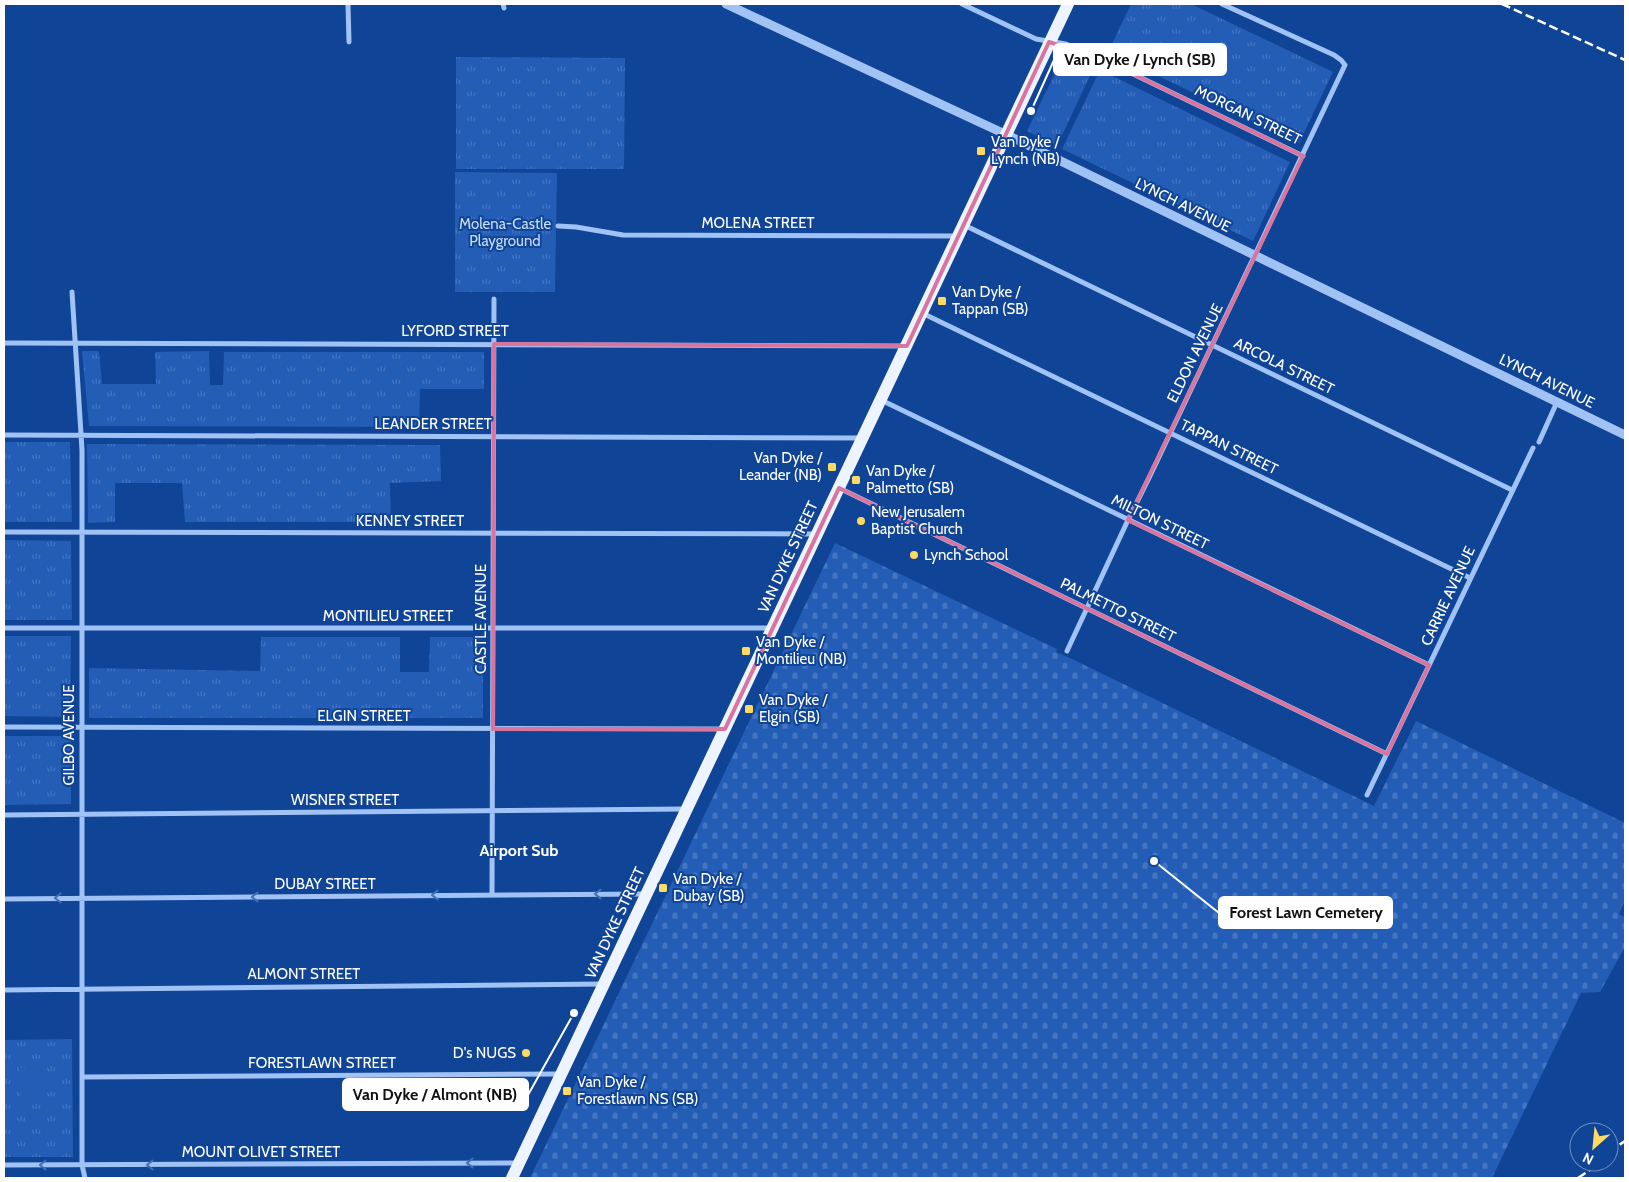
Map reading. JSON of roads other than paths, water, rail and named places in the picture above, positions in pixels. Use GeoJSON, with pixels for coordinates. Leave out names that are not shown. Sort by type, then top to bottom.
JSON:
{"type":"FeatureCollection","features":[{"type":"Feature","properties":{"kind":"main road","name":"VAN DYKE STREET"},"geometry":{"type":"LineString","coordinates":[[512,1178],[1068,4]]}},
{"type":"Feature","properties":{"kind":"street"},"geometry":{"type":"LineString","coordinates":[[348,4],[349,42]]}},
{"type":"Feature","properties":{"kind":"street","name":"LYNCH AVENUE"},"geometry":{"type":"LineString","coordinates":[[726,4],[1007,135],[1625,435]]}},
{"type":"Feature","properties":{"kind":"street","name":"MORGAN STREET"},"geometry":{"type":"LineString","coordinates":[[962,4],[1036,38],[1066,44],[1102,59],[1303,156]]}},
{"type":"Feature","properties":{"kind":"street","name":"ELDON AVENUE"},"geometry":{"type":"LineString","coordinates":[[1067,651],[1345,65],[1334,55],[1222,4]]}},
{"type":"Feature","properties":{"kind":"street","name":"MOLENA STREET"},"geometry":{"type":"LineString","coordinates":[[558,226],[623,235],[961,230]]}},
{"type":"Feature","properties":{"kind":"street","name":"ARCOLA STREET"},"geometry":{"type":"LineString","coordinates":[[961,230],[1213,345],[1512,490]]}},
{"type":"Feature","properties":{"kind":"street","name":"GILBO AVENUE"},"geometry":{"type":"LineString","coordinates":[[72,292],[81,436],[82,1165],[85,1178]]}},
{"type":"Feature","properties":{"kind":"street","name":"CASTLE AVENUE"},"geometry":{"type":"LineString","coordinates":[[492,895],[494,299]]}},
{"type":"Feature","properties":{"kind":"street","name":"TAPPAN STREET"},"geometry":{"type":"LineString","coordinates":[[922,312],[1470,578]]}},
{"type":"Feature","properties":{"kind":"street","name":"LYFORD STREET"},"geometry":{"type":"LineString","coordinates":[[4,342],[906,346]]}},
{"type":"Feature","properties":{"kind":"street","name":"MILTON STREET"},"geometry":{"type":"LineString","coordinates":[[880,400],[1429,665]]}},
{"type":"Feature","properties":{"kind":"street"},"geometry":{"type":"LineString","coordinates":[[1539,442],[1557,402]]}},
{"type":"Feature","properties":{"kind":"street","name":"LEANDER STREET"},"geometry":{"type":"LineString","coordinates":[[4,435],[863,438]]}},
{"type":"Feature","properties":{"kind":"street","name":"CARRIE AVENUE"},"geometry":{"type":"LineString","coordinates":[[1367,795],[1533,448]]}},
{"type":"Feature","properties":{"kind":"street","name":"PALMETTO STREET"},"geometry":{"type":"LineString","coordinates":[[839,488],[1386,754]]}},
{"type":"Feature","properties":{"kind":"street","name":"KENNEY STREET"},"geometry":{"type":"LineString","coordinates":[[4,532],[817,534]]}},
{"type":"Feature","properties":{"kind":"street","name":"MONTILIEU STREET"},"geometry":{"type":"LineString","coordinates":[[4,628],[772,628]]}},
{"type":"Feature","properties":{"kind":"street","name":"ELGIN STREET"},"geometry":{"type":"LineString","coordinates":[[4,727],[725,729]]}},
{"type":"Feature","properties":{"kind":"street","name":"WISNER STREET"},"geometry":{"type":"LineString","coordinates":[[4,815],[686,809]]}},
{"type":"Feature","properties":{"kind":"street","name":"DUBAY STREET"},"geometry":{"type":"LineString","coordinates":[[4,899],[646,894]]}},
{"type":"Feature","properties":{"kind":"street","name":"ALMONT STREET"},"geometry":{"type":"LineString","coordinates":[[4,990],[604,984]]}},
{"type":"Feature","properties":{"kind":"street","name":"FORESTLAWN STREET"},"geometry":{"type":"LineString","coordinates":[[82,1076],[561,1074]]}},
{"type":"Feature","properties":{"kind":"street","name":"MOUNT OLIVET STREET"},"geometry":{"type":"LineString","coordinates":[[4,1165],[519,1163]]}},
{"type":"Feature","properties":{"kind":"railway"},"geometry":{"type":"LineString","coordinates":[[1502,4],[1625,60]]}},
{"type":"Feature","properties":{"kind":"railway"},"geometry":{"type":"LineString","coordinates":[[1619,1145],[1625,1141]]}},
{"type":"Feature","properties":{"kind":"railway"},"geometry":{"type":"LineString","coordinates":[[1578,1178],[1587,1172]]}},
{"type":"Feature","properties":{"kind":"place","name":"Van Dyke / Lynch (SB)"},"geometry":{"type":"Point","coordinates":[1031,111]}},
{"type":"Feature","properties":{"kind":"place","name":"Van Dyke / Lynch (NB)"},"geometry":{"type":"Point","coordinates":[981,151]}},
{"type":"Feature","properties":{"kind":"place","name":"Van Dyke / Tappan (SB)"},"geometry":{"type":"Point","coordinates":[942,301]}},
{"type":"Feature","properties":{"kind":"place","name":"Van Dyke / Leander (NB)"},"geometry":{"type":"Point","coordinates":[832,467]}},
{"type":"Feature","properties":{"kind":"place","name":"Van Dyke / Palmetto (SB)"},"geometry":{"type":"Point","coordinates":[856,480]}},
{"type":"Feature","properties":{"kind":"place","name":"New Jerusalem Baptist Church"},"geometry":{"type":"Point","coordinates":[861,521]}},
{"type":"Feature","properties":{"kind":"place","name":"Lynch School"},"geometry":{"type":"Point","coordinates":[914,555]}},
{"type":"Feature","properties":{"kind":"place","name":"Van Dyke / Montilieu (NB)"},"geometry":{"type":"Point","coordinates":[746,651]}},
{"type":"Feature","properties":{"kind":"place","name":"Van Dyke / Elgin (SB)"},"geometry":{"type":"Point","coordinates":[749,709]}},
{"type":"Feature","properties":{"kind":"place","name":"Forest Lawn Cemetery"},"geometry":{"type":"Point","coordinates":[1154,861]}},
{"type":"Feature","properties":{"kind":"place","name":"Van Dyke / Dubay (SB)"},"geometry":{"type":"Point","coordinates":[663,888]}},
{"type":"Feature","properties":{"kind":"place","name":"Van Dyke / Almont (NB)"},"geometry":{"type":"Point","coordinates":[574,1013]}},
{"type":"Feature","properties":{"kind":"place","name":"D's NUGS"},"geometry":{"type":"Point","coordinates":[526,1053]}},
{"type":"Feature","properties":{"kind":"place","name":"Van Dyke / Forestlawn NS (SB)"},"geometry":{"type":"Point","coordinates":[567,1091]}},
{"type":"Feature","properties":{"kind":"district","name":"Airport Sub"},"geometry":{"type":"Point","coordinates":[519,850]}},
{"type":"Feature","properties":{"kind":"park label","name":"Molena-Castle Playground"},"geometry":{"type":"Point","coordinates":[505,232]}}]}
